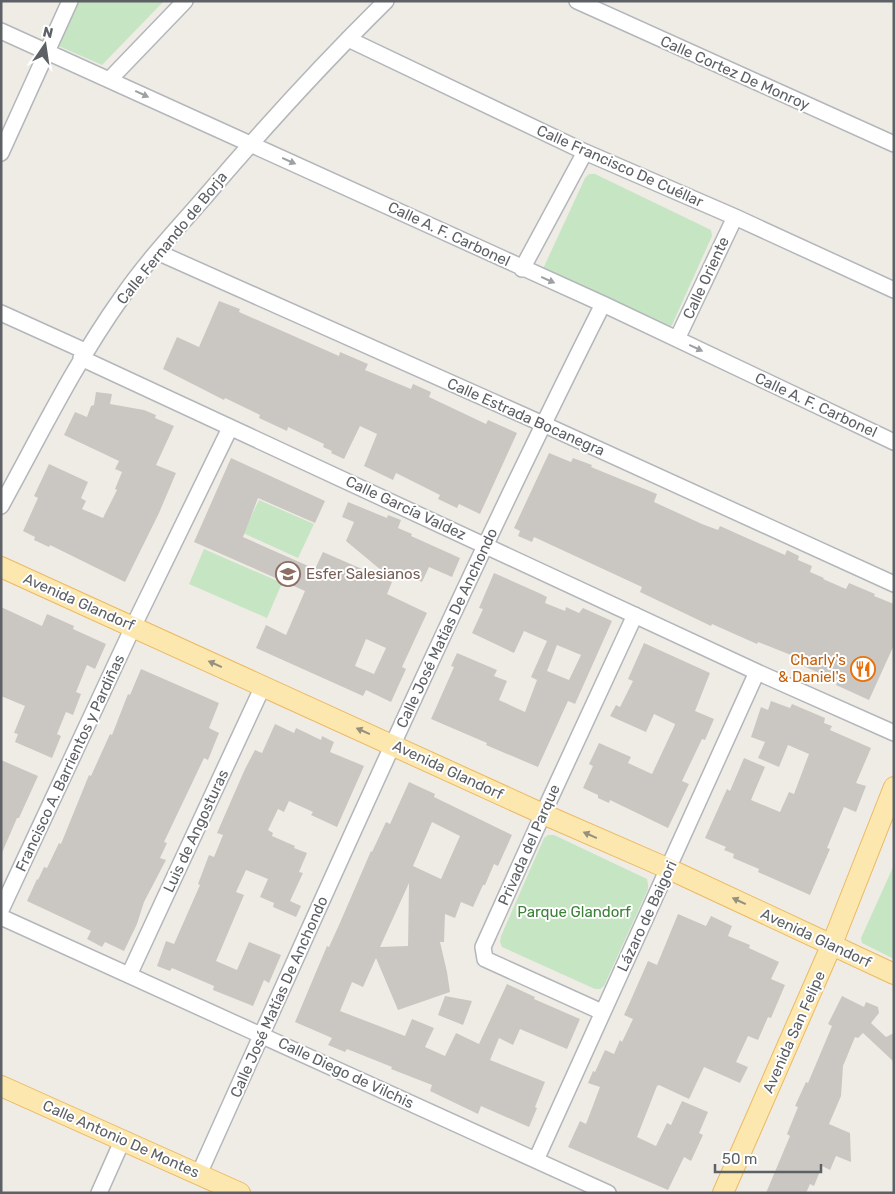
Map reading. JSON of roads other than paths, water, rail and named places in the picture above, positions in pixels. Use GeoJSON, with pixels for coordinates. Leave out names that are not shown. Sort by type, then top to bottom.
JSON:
{"type":"FeatureCollection","features":[{"type":"Feature","properties":{"kind":"main road","name":"Avenida Glandorf"},"geometry":{"type":"LineString","coordinates":[[1,567],[393,744],[542,814],[669,869],[894,974]]}},
{"type":"Feature","properties":{"kind":"main road","name":"Avenida San Felipe"},"geometry":{"type":"LineString","coordinates":[[724,1193],[832,944],[894,787]]}},
{"type":"Feature","properties":{"kind":"main road","name":"Calle Antonio De Montes"},"geometry":{"type":"LineString","coordinates":[[1,1086],[240,1193]]}},
{"type":"Feature","properties":{"kind":"street"},"geometry":{"type":"LineString","coordinates":[[1,153],[70,1]]}},
{"type":"Feature","properties":{"kind":"street"},"geometry":{"type":"LineString","coordinates":[[110,79],[186,1]]}},
{"type":"Feature","properties":{"kind":"street","name":"Calle Fernando de Borja"},"geometry":{"type":"LineString","coordinates":[[1,506],[83,355],[123,295],[157,252],[250,144],[386,1]]}},
{"type":"Feature","properties":{"kind":"street","name":"Calle Cortez De Monroy"},"geometry":{"type":"LineString","coordinates":[[577,1],[894,144]]}},
{"type":"Feature","properties":{"kind":"street","name":"Calle A. F. Carbonel"},"geometry":{"type":"LineString","coordinates":[[1,31],[603,304],[894,442]]}},
{"type":"Feature","properties":{"kind":"street","name":"Calle Francisco De Cuéllar"},"geometry":{"type":"LineString","coordinates":[[348,39],[585,152],[894,290]]}},
{"type":"Feature","properties":{"kind":"street"},"geometry":{"type":"LineString","coordinates":[[522,268],[585,152]]}},
{"type":"Feature","properties":{"kind":"street","name":"Calle Oriente"},"geometry":{"type":"LineString","coordinates":[[677,339],[734,217]]}},
{"type":"Feature","properties":{"kind":"street","name":"Calle Estrada Bocanegra"},"geometry":{"type":"LineString","coordinates":[[157,252],[543,424],[894,584]]}},
{"type":"Feature","properties":{"kind":"street","name":"Calle José Matías De Anchondo"},"geometry":{"type":"LineString","coordinates":[[199,1174],[393,744],[543,424],[603,304]]}},
{"type":"Feature","properties":{"kind":"street","name":"Calle García Valdez"},"geometry":{"type":"LineString","coordinates":[[1,313],[230,428],[757,672],[894,733]]}},
{"type":"Feature","properties":{"kind":"street","name":"Francisco A. Barrientos y Pardiñas"},"geometry":{"type":"LineString","coordinates":[[1,910],[133,627],[230,428]]}},
{"type":"Feature","properties":{"kind":"street","name":"Privada del Parque"},"geometry":{"type":"LineString","coordinates":[[602,1012],[490,962],[485,959],[483,947],[542,814],[635,615]]}},
{"type":"Feature","properties":{"kind":"street","name":"Lázaro de Baigori"},"geometry":{"type":"LineString","coordinates":[[536,1160],[757,672]]}},
{"type":"Feature","properties":{"kind":"street","name":"Luis de Angosturas"},"geometry":{"type":"LineString","coordinates":[[129,975],[263,686]]}},
{"type":"Feature","properties":{"kind":"street","name":"Calle Diego de Vilchis"},"geometry":{"type":"LineString","coordinates":[[1,917],[262,1034],[608,1193]]}},
{"type":"Feature","properties":{"kind":"street"},"geometry":{"type":"LineString","coordinates":[[99,1193],[123,1140]]}},
{"type":"Feature","properties":{"kind":"place","name":"Esfer Salesianos"},"geometry":{"type":"Point","coordinates":[288,574]}},
{"type":"Feature","properties":{"kind":"place","name":"Charly's & Daniel's"},"geometry":{"type":"Point","coordinates":[863,669]}},
{"type":"Feature","properties":{"kind":"park label","name":"Parque Glandorf"},"geometry":{"type":"Point","coordinates":[574,912]}}]}
